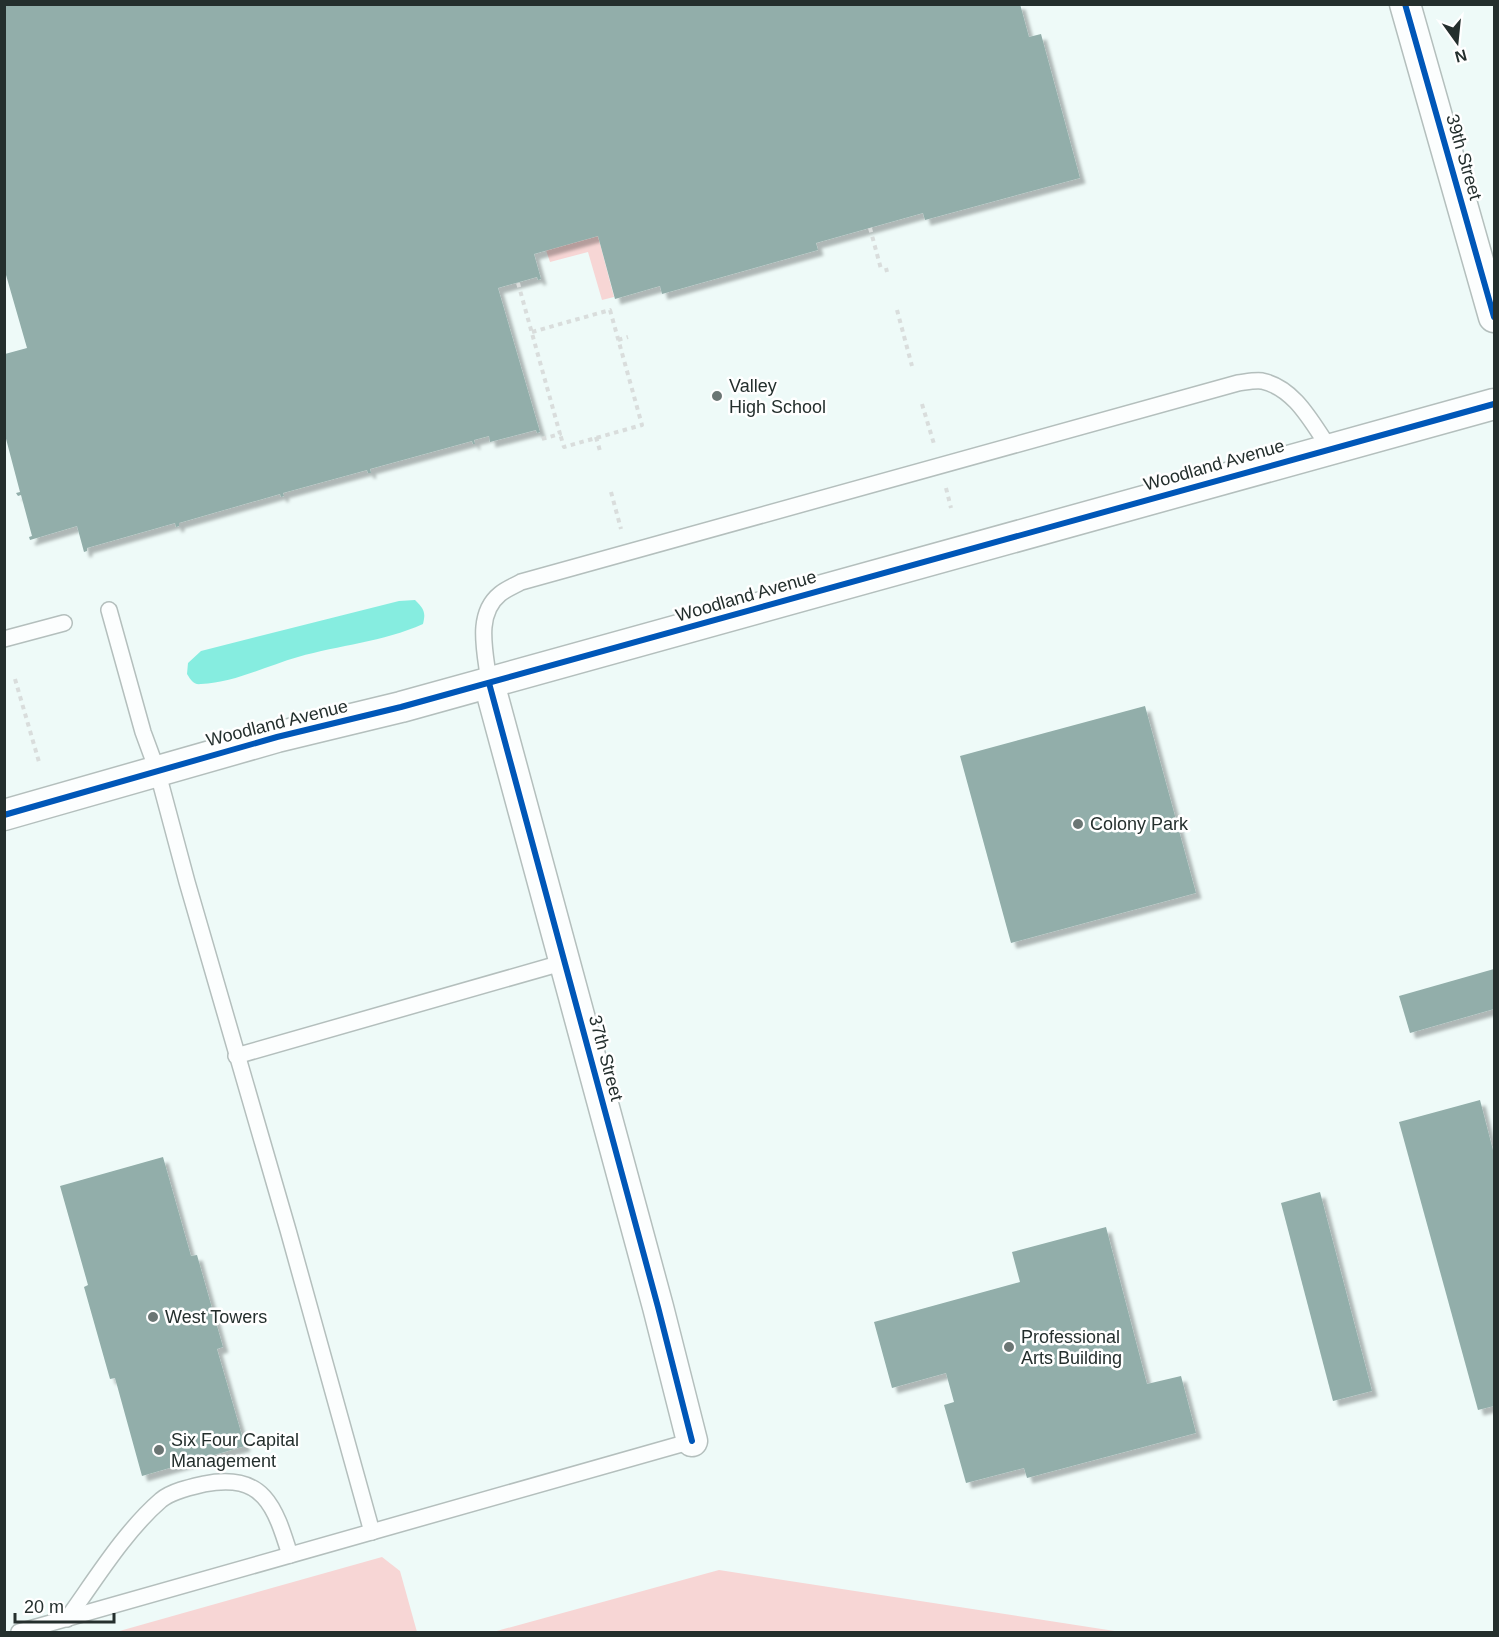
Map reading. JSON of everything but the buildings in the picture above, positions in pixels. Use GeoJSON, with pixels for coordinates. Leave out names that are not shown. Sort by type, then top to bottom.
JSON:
{"type":"FeatureCollection","features":[{"type":"Feature","properties":{"kind":"street","name":"39th Street"},"geometry":{"type":"LineString","coordinates":[[1405,4],[1494,317]]}},
{"type":"Feature","properties":{"kind":"street","name":"Woodland Avenue"},"geometry":{"type":"LineString","coordinates":[[4,814],[277,737],[489,683],[1494,404]]}},
{"type":"Feature","properties":{"kind":"street","name":"37th Street"},"geometry":{"type":"LineString","coordinates":[[489,683],[692,1441]]}},
{"type":"Feature","properties":{"kind":"lane"},"geometry":{"type":"LineString","coordinates":[[489,683],[483,623],[488,610],[500,594],[521,582],[1238,383],[1260,381],[1278,387],[1291,396],[1330,449]]}},
{"type":"Feature","properties":{"kind":"lane"},"geometry":{"type":"LineString","coordinates":[[109,610],[143,732],[157,770],[372,1532]]}},
{"type":"Feature","properties":{"kind":"lane"},"geometry":{"type":"LineString","coordinates":[[4,639],[64,623]]}},
{"type":"Feature","properties":{"kind":"lane"},"geometry":{"type":"LineString","coordinates":[[236,1056],[565,962]]}},
{"type":"Feature","properties":{"kind":"lane"},"geometry":{"type":"LineString","coordinates":[[19,1632],[692,1441]]}},
{"type":"Feature","properties":{"kind":"lane"},"geometry":{"type":"LineString","coordinates":[[67,1619],[147,1514],[164,1498],[189,1488],[218,1481],[239,1483],[258,1490],[270,1504],[282,1528],[290,1555]]}},
{"type":"Feature","properties":{"kind":"path"},"geometry":{"type":"LineString","coordinates":[[870,228],[884,270]]}},
{"type":"Feature","properties":{"kind":"path"},"geometry":{"type":"LineString","coordinates":[[518,283],[564,447],[642,424],[610,310],[532,332]]}},
{"type":"Feature","properties":{"kind":"path"},"geometry":{"type":"LineString","coordinates":[[897,310],[912,366]]}},
{"type":"Feature","properties":{"kind":"path"},"geometry":{"type":"LineString","coordinates":[[618,340],[628,337]]}},
{"type":"Feature","properties":{"kind":"path"},"geometry":{"type":"LineString","coordinates":[[922,404],[935,448]]}},
{"type":"Feature","properties":{"kind":"path"},"geometry":{"type":"LineString","coordinates":[[538,440],[560,434]]}},
{"type":"Feature","properties":{"kind":"path"},"geometry":{"type":"LineString","coordinates":[[596,437],[600,451]]}},
{"type":"Feature","properties":{"kind":"path"},"geometry":{"type":"LineString","coordinates":[[944,483],[951,508]]}},
{"type":"Feature","properties":{"kind":"path"},"geometry":{"type":"LineString","coordinates":[[611,492],[621,529]]}},
{"type":"Feature","properties":{"kind":"path"},"geometry":{"type":"LineString","coordinates":[[15,679],[39,762]]}},
{"type":"Feature","properties":{"kind":"shaded area"},"geometry":{"type":"Polygon","coordinates":[[[598,236],[614,297],[602,300],[588,252],[550,262],[546,250],[598,236]]]}},
{"type":"Feature","properties":{"kind":"shaded area"},"geometry":{"type":"Polygon","coordinates":[[[382,1557],[400,1571],[417,1632],[116,1632],[382,1557]]]}},
{"type":"Feature","properties":{"kind":"shaded area"},"geometry":{"type":"Polygon","coordinates":[[[719,1570],[1121,1632],[493,1632],[719,1570]]]}},
{"type":"Feature","properties":{"kind":"water"},"geometry":{"type":"Polygon","coordinates":[[[415,600],[424,611],[423,624],[408,630],[298,657],[226,681],[196,684],[187,674],[188,663],[201,651],[399,601],[415,600]]]}},
{"type":"Feature","properties":{"kind":"cycle path"},"geometry":{"type":"LineString","coordinates":[[1405,4],[1494,317]]}},
{"type":"Feature","properties":{"kind":"cycle path"},"geometry":{"type":"LineString","coordinates":[[4,815],[277,737],[401,707],[1494,404]]}},
{"type":"Feature","properties":{"kind":"cycle path"},"geometry":{"type":"LineString","coordinates":[[489,683],[658,1307],[692,1441]]}},
{"type":"Feature","properties":{"kind":"place","name":"Valley High School"},"geometry":{"type":"Point","coordinates":[717,396]}},
{"type":"Feature","properties":{"kind":"place","name":"Colony Park"},"geometry":{"type":"Point","coordinates":[1078,824]}},
{"type":"Feature","properties":{"kind":"place","name":"West Towers"},"geometry":{"type":"Point","coordinates":[153,1317]}},
{"type":"Feature","properties":{"kind":"place","name":"Professional Arts Building"},"geometry":{"type":"Point","coordinates":[1009,1347]}},
{"type":"Feature","properties":{"kind":"place","name":"Six Four Capital Management"},"geometry":{"type":"Point","coordinates":[159,1450]}}]}
